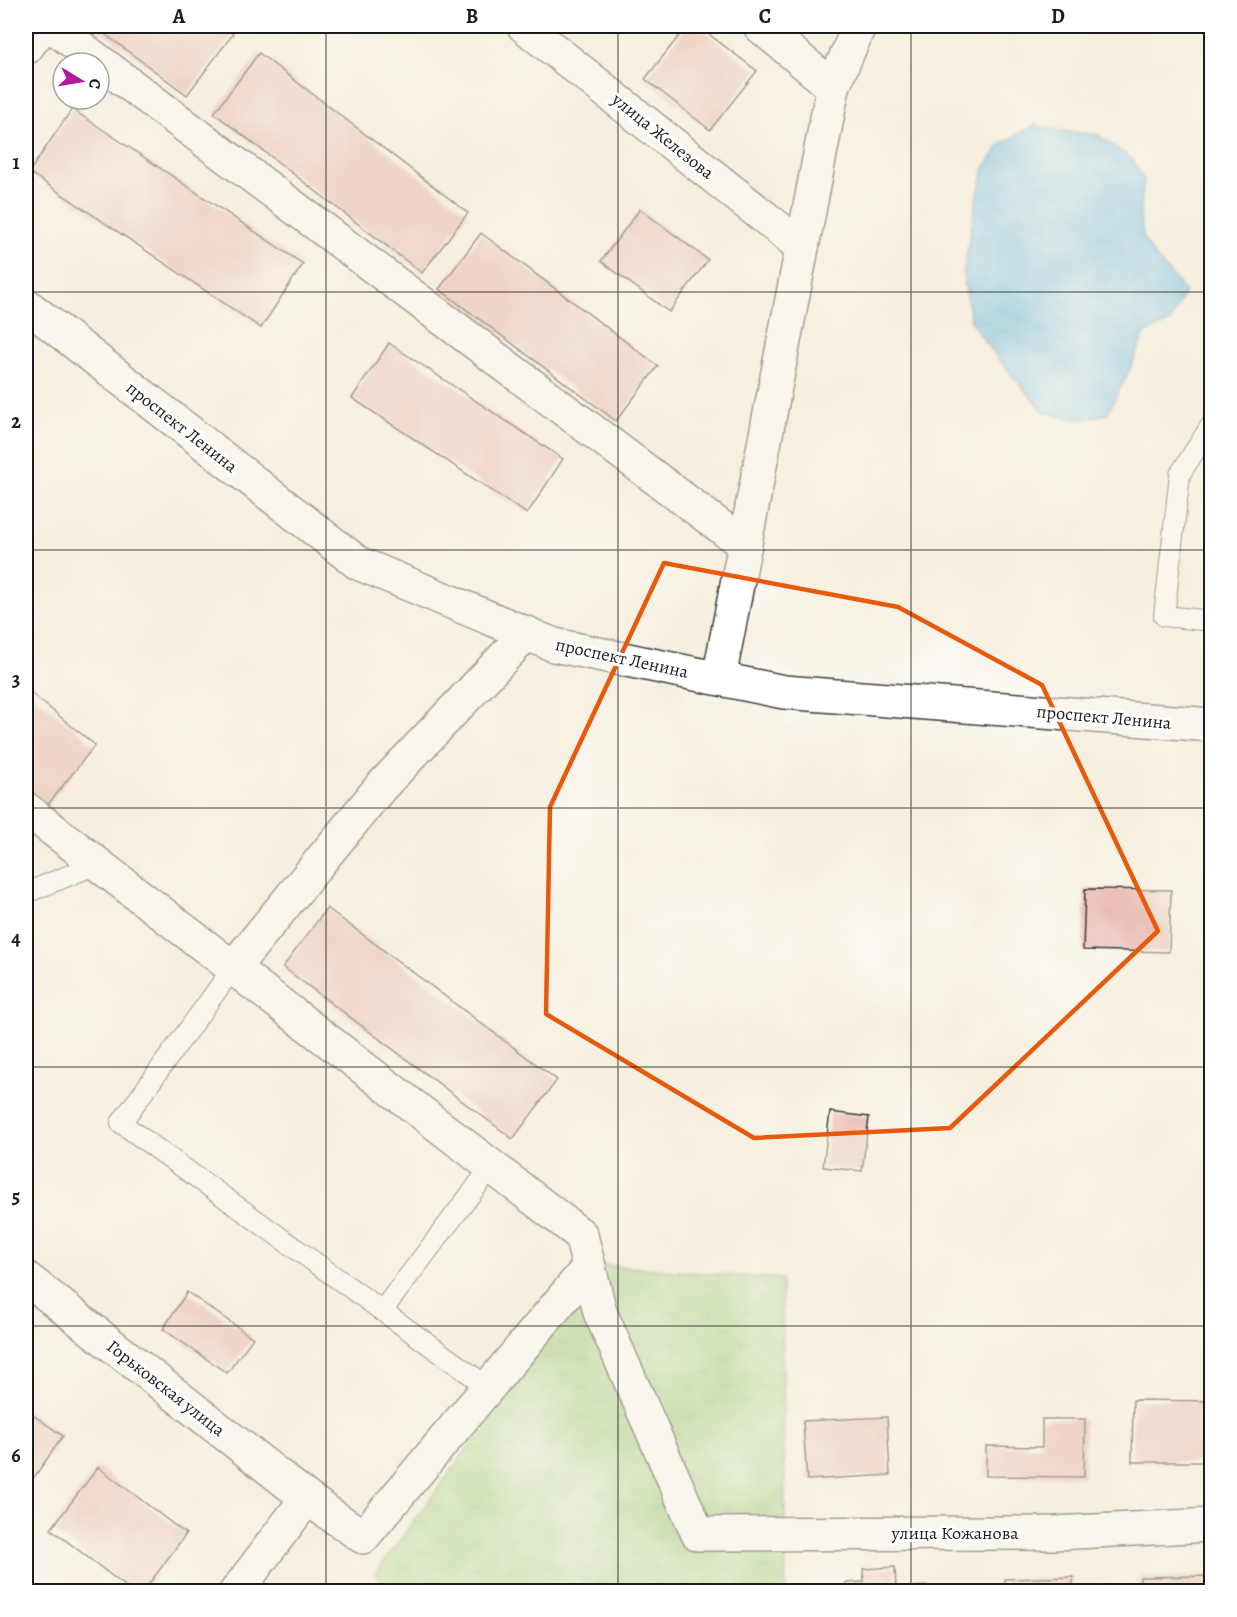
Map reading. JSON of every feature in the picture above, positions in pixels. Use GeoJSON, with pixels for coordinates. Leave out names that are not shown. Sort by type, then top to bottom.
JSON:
{"type":"FeatureCollection","features":[{"type":"Feature","properties":{"kind":"street"},"geometry":{"type":"LineString","coordinates":[[26,48],[44,26]]}},
{"type":"Feature","properties":{"kind":"street"},"geometry":{"type":"LineString","coordinates":[[52,26],[744,545]]}},
{"type":"Feature","properties":{"kind":"street","name":"улица Железова"},"geometry":{"type":"LineString","coordinates":[[524,26],[802,247]]}},
{"type":"Feature","properties":{"kind":"street"},"geometry":{"type":"LineString","coordinates":[[760,26],[833,87]]}},
{"type":"Feature","properties":{"kind":"street"},"geometry":{"type":"LineString","coordinates":[[719,678],[833,87],[859,26]]}},
{"type":"Feature","properties":{"kind":"street","name":"проспект Ленина"},"geometry":{"type":"LineString","coordinates":[[26,305],[358,563],[554,645],[784,692],[1212,725]]}},
{"type":"Feature","properties":{"kind":"street"},"geometry":{"type":"LineString","coordinates":[[233,968],[380,788],[527,633]]}},
{"type":"Feature","properties":{"kind":"street"},"geometry":{"type":"LineString","coordinates":[[26,809],[581,1235],[589,1267],[488,1387]]}},
{"type":"Feature","properties":{"kind":"street","name":"улица Кожанова"},"geometry":{"type":"LineString","coordinates":[[589,1267],[600,1312],[698,1534],[1055,1533],[1212,1525]]}},
{"type":"Feature","properties":{"kind":"street","name":"Горьковская улица"},"geometry":{"type":"LineString","coordinates":[[26,1278],[307,1498],[363,1537],[488,1387]]}},
{"type":"Feature","properties":{"kind":"street"},"geometry":{"type":"LineString","coordinates":[[236,1592],[307,1498]]}},
{"type":"Feature","properties":{"kind":"lane"},"geometry":{"type":"LineString","coordinates":[[1212,423],[1180,474],[1164,616],[1212,621]]}},
{"type":"Feature","properties":{"kind":"lane"},"geometry":{"type":"LineString","coordinates":[[26,893],[97,864]]}},
{"type":"Feature","properties":{"kind":"lane"},"geometry":{"type":"LineString","coordinates":[[233,968],[122,1124],[488,1387]]}},
{"type":"Feature","properties":{"kind":"lane"},"geometry":{"type":"LineString","coordinates":[[382,1311],[492,1166]]}},
{"type":"Feature","properties":{"kind":"highlighted area"},"geometry":{"type":"Polygon","coordinates":[[[664,563],[898,607],[1042,685],[1158,931],[950,1128],[754,1138],[546,1014],[550,807],[664,563]]]}},
{"type":"Feature","properties":{"kind":"green space"},"geometry":{"type":"Polygon","coordinates":[[[602,1265],[782,1279],[786,1591],[394,1592],[375,1574],[602,1265]]]}},
{"type":"Feature","properties":{"kind":"water"},"geometry":{"type":"Polygon","coordinates":[[[1035,125],[1055,130],[1098,135],[1133,160],[1144,180],[1140,217],[1144,239],[1153,254],[1185,291],[1170,323],[1145,333],[1107,414],[1080,420],[1044,412],[998,359],[971,322],[963,274],[985,167],[1002,143],[1035,125]]]}},
{"type":"Feature","properties":{"kind":"building"},"geometry":{"type":"Polygon","coordinates":[[[94,26],[222,26],[233,34],[187,95],[94,26]]]}},
{"type":"Feature","properties":{"kind":"building"},"geometry":{"type":"Polygon","coordinates":[[[687,26],[698,26],[757,71],[710,130],[645,79],[687,26]]]}},
{"type":"Feature","properties":{"kind":"building"},"geometry":{"type":"Polygon","coordinates":[[[259,53],[468,213],[422,273],[214,113],[259,53]]]}},
{"type":"Feature","properties":{"kind":"building"},"geometry":{"type":"Polygon","coordinates":[[[71,111],[75,111],[303,264],[261,328],[29,172],[71,111]]]}},
{"type":"Feature","properties":{"kind":"building"},"geometry":{"type":"Polygon","coordinates":[[[640,209],[708,260],[669,312],[601,261],[640,209]]]}},
{"type":"Feature","properties":{"kind":"building"},"geometry":{"type":"Polygon","coordinates":[[[481,233],[658,366],[616,421],[439,289],[481,233]]]}},
{"type":"Feature","properties":{"kind":"building"},"geometry":{"type":"Polygon","coordinates":[[[389,343],[563,459],[527,514],[352,398],[389,343]]]}},
{"type":"Feature","properties":{"kind":"building"},"geometry":{"type":"Polygon","coordinates":[[[26,689],[95,745],[47,806],[26,789],[26,689]]]}},
{"type":"Feature","properties":{"kind":"building"},"geometry":{"type":"Polygon","coordinates":[[[1085,889],[1171,890],[1169,952],[1083,950],[1085,889]]]}},
{"type":"Feature","properties":{"kind":"building"},"geometry":{"type":"Polygon","coordinates":[[[327,908],[557,1080],[513,1139],[283,967],[327,908]]]}},
{"type":"Feature","properties":{"kind":"building"},"geometry":{"type":"Polygon","coordinates":[[[830,1112],[869,1117],[862,1171],[823,1167],[830,1112]]]}},
{"type":"Feature","properties":{"kind":"building"},"geometry":{"type":"Polygon","coordinates":[[[187,1292],[253,1338],[227,1373],[163,1329],[187,1292]]]}},
{"type":"Feature","properties":{"kind":"building"},"geometry":{"type":"Polygon","coordinates":[[[1133,1400],[1212,1401],[1211,1462],[1132,1462],[1133,1400]]]}},
{"type":"Feature","properties":{"kind":"building"},"geometry":{"type":"Polygon","coordinates":[[[26,1410],[63,1436],[33,1479],[26,1474],[26,1410]]]}},
{"type":"Feature","properties":{"kind":"building"},"geometry":{"type":"Polygon","coordinates":[[[887,1417],[890,1475],[807,1480],[803,1421],[887,1417]]]}},
{"type":"Feature","properties":{"kind":"building"},"geometry":{"type":"Polygon","coordinates":[[[1042,1419],[1085,1419],[1084,1477],[986,1476],[986,1446],[1042,1447],[1042,1419]]]}},
{"type":"Feature","properties":{"kind":"building"},"geometry":{"type":"Polygon","coordinates":[[[98,1467],[186,1534],[143,1592],[133,1592],[51,1529],[98,1467]]]}},
{"type":"Feature","properties":{"kind":"building"},"geometry":{"type":"Polygon","coordinates":[[[895,1567],[896,1588],[927,1586],[927,1592],[847,1592],[846,1583],[864,1582],[863,1569],[895,1567]]]}},
{"type":"Feature","properties":{"kind":"building"},"geometry":{"type":"Polygon","coordinates":[[[1212,1576],[1212,1592],[1140,1592],[1140,1577],[1212,1576]]]}},
{"type":"Feature","properties":{"kind":"building"},"geometry":{"type":"Polygon","coordinates":[[[1073,1577],[1073,1592],[1006,1592],[1005,1579],[1073,1577]]]}}]}
